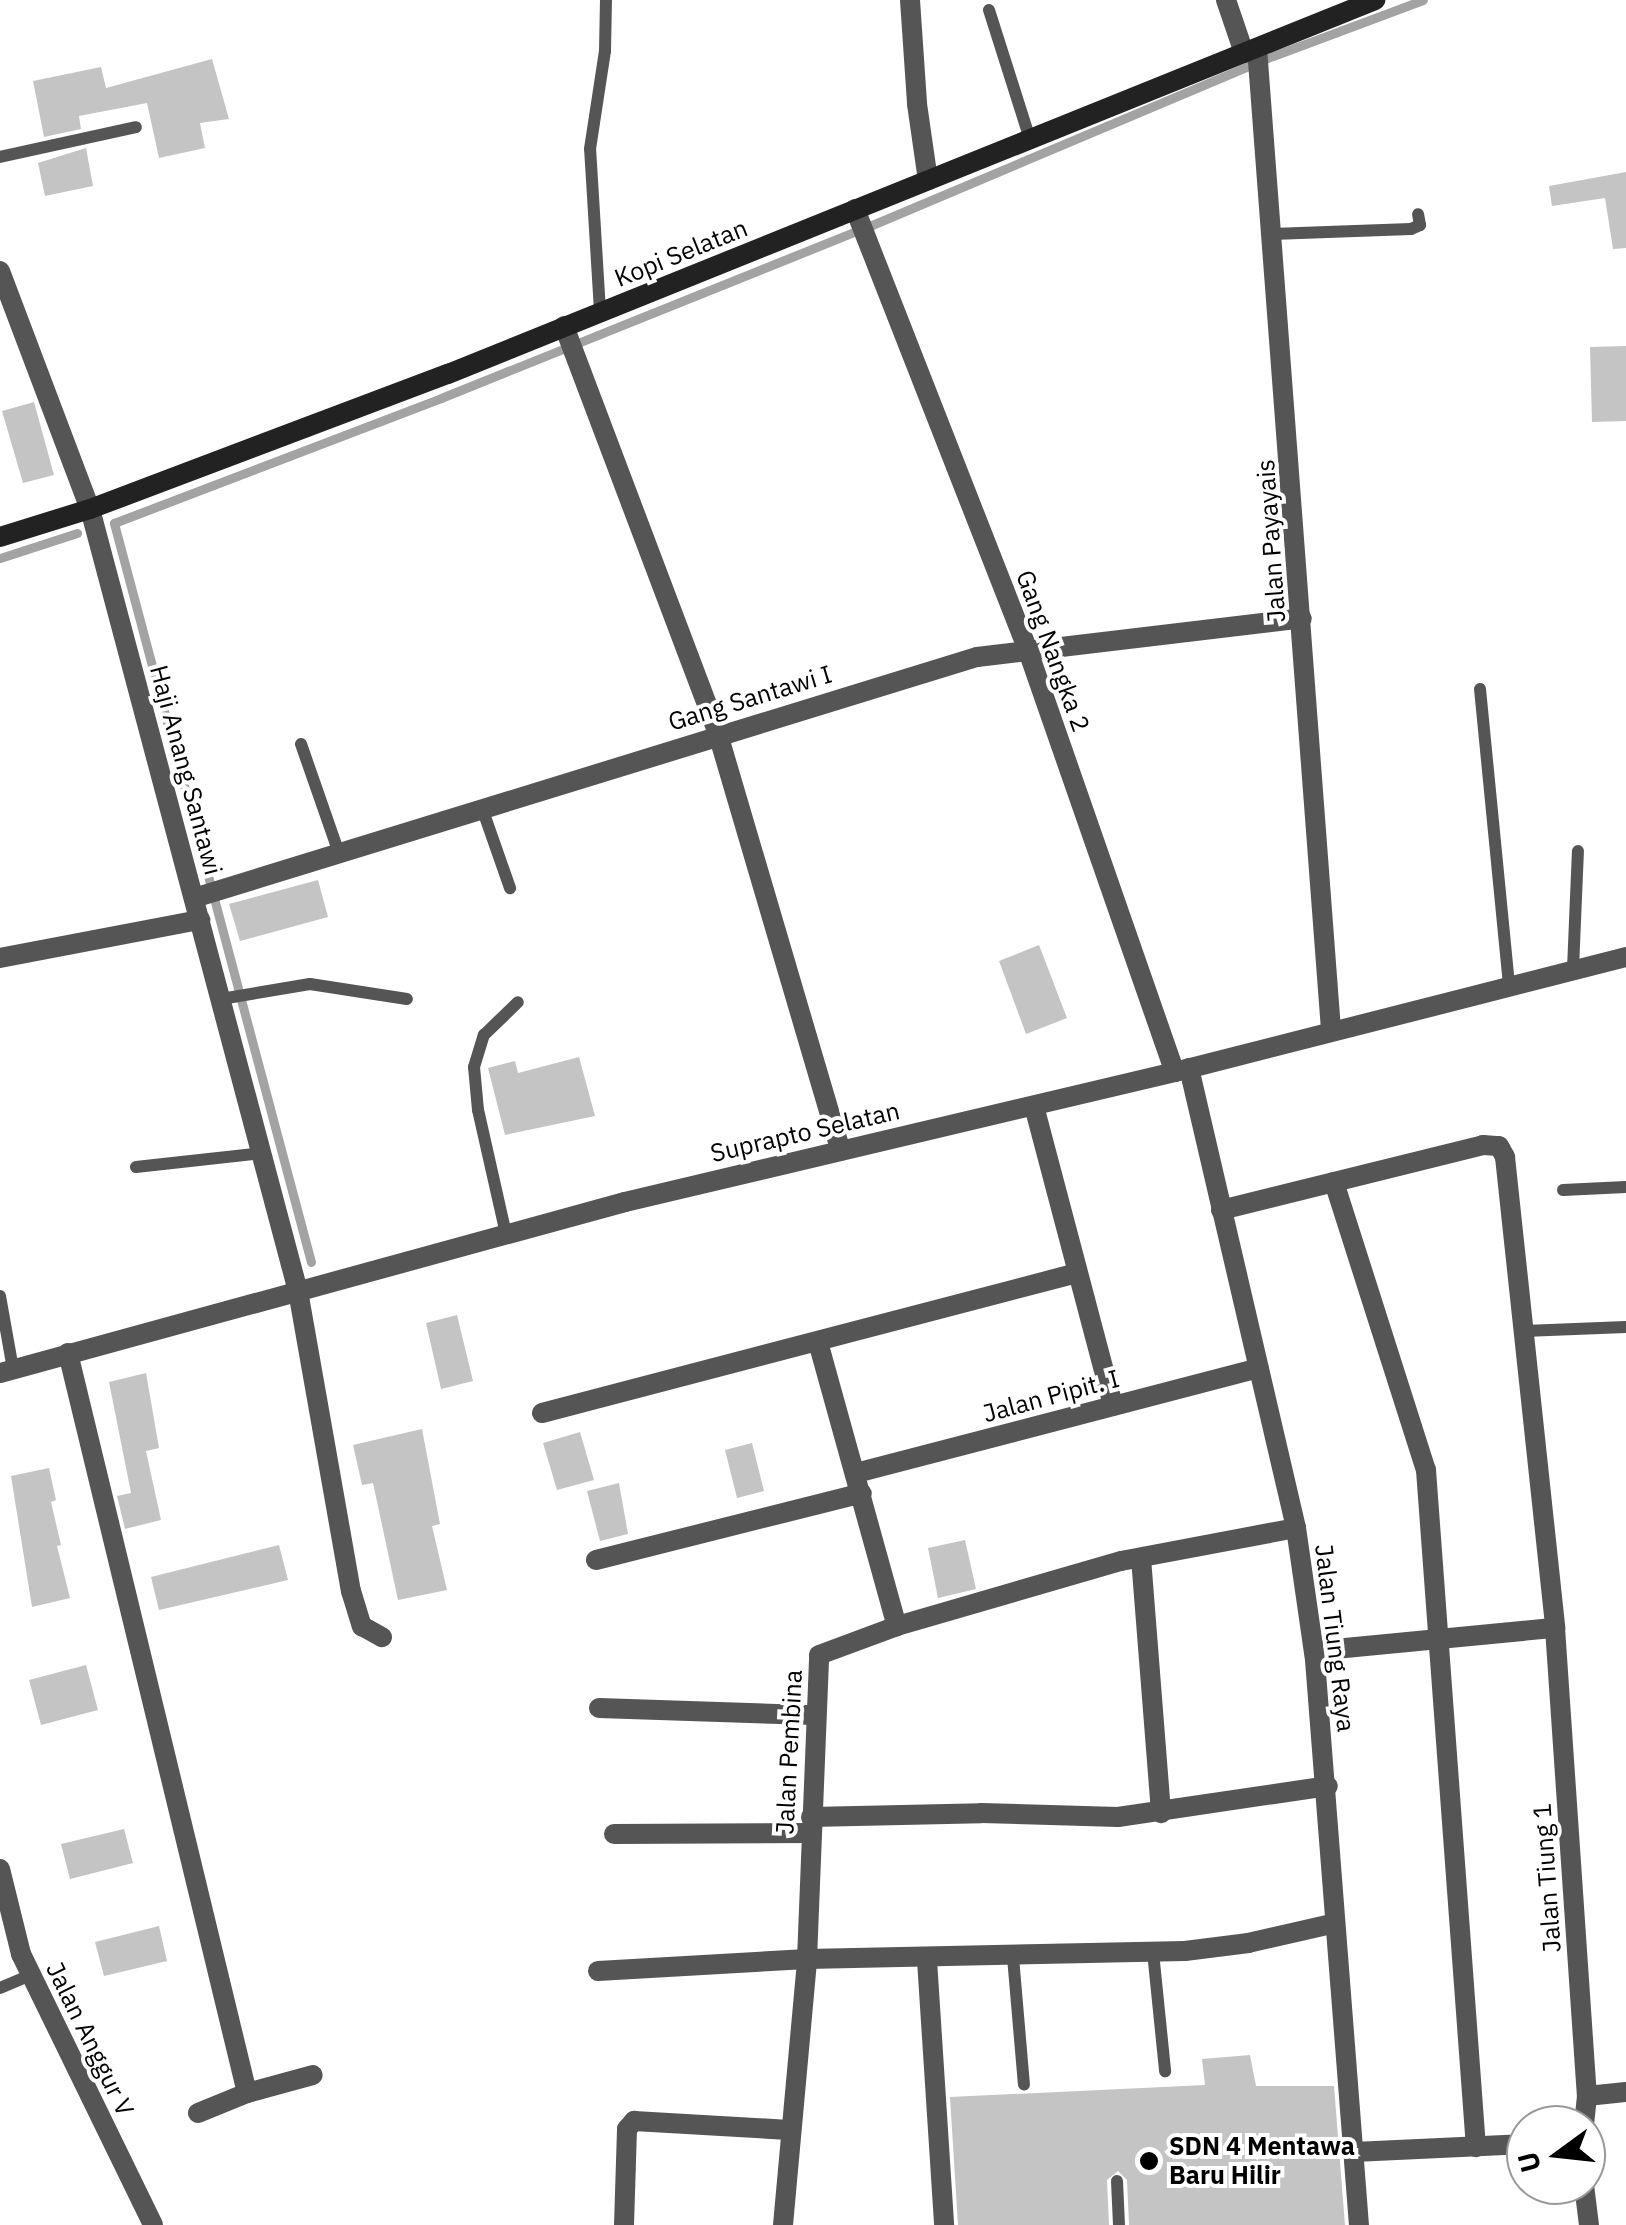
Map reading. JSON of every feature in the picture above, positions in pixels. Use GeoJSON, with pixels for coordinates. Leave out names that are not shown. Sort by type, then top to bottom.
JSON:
{"type":"FeatureCollection","features":[{"type":"Feature","properties":{"kind":"street"},"geometry":{"type":"LineString","coordinates":[[910,0],[916,104],[928,180]]}},
{"type":"Feature","properties":{"kind":"street","name":"Jalan Payayais"},"geometry":{"type":"LineString","coordinates":[[1226,0],[1255,58],[1302,618],[1331,1031]]}},
{"type":"Feature","properties":{"kind":"street","name":"Kopi Selatan"},"geometry":{"type":"LineString","coordinates":[[0,537],[90,509],[448,374],[570,340],[600,312],[858,217],[928,180],[1030,139],[1255,58],[1375,0]]}},
{"type":"Feature","properties":{"kind":"street","name":"Gang Nangka 2"},"geometry":{"type":"LineString","coordinates":[[858,217],[1026,648],[1182,1070]]}},
{"type":"Feature","properties":{"kind":"street","name":"Haji Anang Santawi"},"geometry":{"type":"LineString","coordinates":[[0,271],[90,509],[208,894],[200,920],[298,1291],[351,1592],[362,1626],[382,1638]]}},
{"type":"Feature","properties":{"kind":"street"},"geometry":{"type":"LineString","coordinates":[[570,340],[718,734],[840,1148]]}},
{"type":"Feature","properties":{"kind":"street","name":"Gang Santawi I"},"geometry":{"type":"LineString","coordinates":[[208,894],[926,670],[1026,648],[1302,618]]}},
{"type":"Feature","properties":{"kind":"street"},"geometry":{"type":"LineString","coordinates":[[0,958],[200,920]]}},
{"type":"Feature","properties":{"kind":"street","name":"Suprapto Selatan"},"geometry":{"type":"LineString","coordinates":[[6,1371],[506,1234],[840,1148],[1034,1106],[1626,957]]}},
{"type":"Feature","properties":{"kind":"street","name":"Jalan Tiung Raya"},"geometry":{"type":"LineString","coordinates":[[1182,1070],[1221,1210],[1296,1528],[1328,1786],[1358,2225]]}},
{"type":"Feature","properties":{"kind":"street"},"geometry":{"type":"LineString","coordinates":[[1034,1106],[1112,1406]]}},
{"type":"Feature","properties":{"kind":"street","name":"Jalan Tiung 1"},"geometry":{"type":"LineString","coordinates":[[1334,1182],[1483,1144],[1499,1146],[1506,1158],[1554,1628],[1586,2105]]}},
{"type":"Feature","properties":{"kind":"street"},"geometry":{"type":"LineString","coordinates":[[1221,1210],[1334,1182],[1420,1446],[1440,1642],[1476,2147]]}},
{"type":"Feature","properties":{"kind":"street"},"geometry":{"type":"LineString","coordinates":[[542,1414],[1077,1273]]}},
{"type":"Feature","properties":{"kind":"street"},"geometry":{"type":"LineString","coordinates":[[818,1342],[897,1626]]}},
{"type":"Feature","properties":{"kind":"street"},"geometry":{"type":"LineString","coordinates":[[68,1353],[248,2093]]}},
{"type":"Feature","properties":{"kind":"street","name":"Jalan Pipit. I"},"geometry":{"type":"LineString","coordinates":[[596,1560],[1112,1406],[1258,1368]]}},
{"type":"Feature","properties":{"kind":"street","name":"Jalan Pembina"},"geometry":{"type":"LineString","coordinates":[[783,2225],[806,1959],[819,1655],[897,1626],[1141,1558],[1296,1528]]}},
{"type":"Feature","properties":{"kind":"street"},"geometry":{"type":"LineString","coordinates":[[1141,1558],[1162,1812]]}},
{"type":"Feature","properties":{"kind":"street"},"geometry":{"type":"LineString","coordinates":[[1314,1651],[1440,1642],[1554,1628]]}},
{"type":"Feature","properties":{"kind":"street"},"geometry":{"type":"LineString","coordinates":[[598,1708],[814,1716]]}},
{"type":"Feature","properties":{"kind":"street"},"geometry":{"type":"LineString","coordinates":[[614,1834],[982,1814],[1079,1819],[1162,1812],[1328,1786]]}},
{"type":"Feature","properties":{"kind":"street","name":"Jalan Anggur V"},"geometry":{"type":"LineString","coordinates":[[0,1869],[13,1932],[31,1975],[153,2225]]}},
{"type":"Feature","properties":{"kind":"street"},"geometry":{"type":"LineString","coordinates":[[598,1970],[806,1959],[927,1960],[1220,1948],[1335,1923]]}},
{"type":"Feature","properties":{"kind":"street"},"geometry":{"type":"LineString","coordinates":[[927,1960],[944,2225]]}},
{"type":"Feature","properties":{"kind":"street"},"geometry":{"type":"LineString","coordinates":[[198,2113],[248,2093],[313,2076]]}},
{"type":"Feature","properties":{"kind":"street"},"geometry":{"type":"LineString","coordinates":[[1587,2096],[1626,2092]]}},
{"type":"Feature","properties":{"kind":"street"},"geometry":{"type":"LineString","coordinates":[[624,2225],[628,2129],[634,2120],[790,2130]]}},
{"type":"Feature","properties":{"kind":"street"},"geometry":{"type":"LineString","coordinates":[[1354,2152],[1506,2145]]}},
{"type":"Feature","properties":{"kind":"lane"},"geometry":{"type":"LineString","coordinates":[[600,312],[590,150],[604,51],[606,0]]}},
{"type":"Feature","properties":{"kind":"lane"},"geometry":{"type":"LineString","coordinates":[[989,10],[1030,139]]}},
{"type":"Feature","properties":{"kind":"lane"},"geometry":{"type":"LineString","coordinates":[[0,157],[136,127]]}},
{"type":"Feature","properties":{"kind":"lane"},"geometry":{"type":"LineString","coordinates":[[1272,234],[1411,229],[1420,225],[1418,214]]}},
{"type":"Feature","properties":{"kind":"lane"},"geometry":{"type":"LineString","coordinates":[[1480,689],[1508,986]]}},
{"type":"Feature","properties":{"kind":"lane"},"geometry":{"type":"LineString","coordinates":[[301,744],[339,853]]}},
{"type":"Feature","properties":{"kind":"lane"},"geometry":{"type":"LineString","coordinates":[[482,808],[510,888]]}},
{"type":"Feature","properties":{"kind":"lane"},"geometry":{"type":"LineString","coordinates":[[1572,969],[1578,851]]}},
{"type":"Feature","properties":{"kind":"lane"},"geometry":{"type":"LineString","coordinates":[[221,1000],[310,984],[407,999]]}},
{"type":"Feature","properties":{"kind":"lane"},"geometry":{"type":"LineString","coordinates":[[506,1234],[478,1110],[474,1067],[484,1035],[518,1002]]}},
{"type":"Feature","properties":{"kind":"lane"},"geometry":{"type":"LineString","coordinates":[[136,1167],[262,1153]]}},
{"type":"Feature","properties":{"kind":"lane"},"geometry":{"type":"LineString","coordinates":[[1563,1190],[1626,1187]]}},
{"type":"Feature","properties":{"kind":"lane"},"geometry":{"type":"LineString","coordinates":[[0,1296],[6,1371]]}},
{"type":"Feature","properties":{"kind":"lane"},"geometry":{"type":"LineString","coordinates":[[1524,1331],[1626,1328]]}},
{"type":"Feature","properties":{"kind":"lane"},"geometry":{"type":"LineString","coordinates":[[1152,1952],[1165,2071]]}},
{"type":"Feature","properties":{"kind":"lane"},"geometry":{"type":"LineString","coordinates":[[1013,1957],[1024,2084]]}},
{"type":"Feature","properties":{"kind":"lane"},"geometry":{"type":"LineString","coordinates":[[0,1988],[31,1975]]}},
{"type":"Feature","properties":{"kind":"lane"},"geometry":{"type":"LineString","coordinates":[[1117,2181],[1119,2225]]}},
{"type":"Feature","properties":{"kind":"building"},"geometry":{"type":"Polygon","coordinates":[[[212,59],[229,119],[200,123],[205,148],[159,158],[147,103],[79,116],[81,129],[44,137],[33,81],[101,67],[106,88],[212,59]]]}},
{"type":"Feature","properties":{"kind":"building"},"geometry":{"type":"Polygon","coordinates":[[[86,148],[93,186],[45,196],[38,163],[86,148]]]}},
{"type":"Feature","properties":{"kind":"building"},"geometry":{"type":"Polygon","coordinates":[[[1626,172],[1626,248],[1613,249],[1605,198],[1552,206],[1549,186],[1626,172]]]}},
{"type":"Feature","properties":{"kind":"building"},"geometry":{"type":"Polygon","coordinates":[[[1626,346],[1626,421],[1592,422],[1590,347],[1626,346]]]}},
{"type":"Feature","properties":{"kind":"building"},"geometry":{"type":"Polygon","coordinates":[[[34,402],[54,475],[23,483],[2,411],[34,402]]]}},
{"type":"Feature","properties":{"kind":"building"},"geometry":{"type":"Polygon","coordinates":[[[318,880],[328,917],[240,941],[229,904],[318,880]]]}},
{"type":"Feature","properties":{"kind":"building"},"geometry":{"type":"Polygon","coordinates":[[[1039,945],[1067,1018],[1026,1034],[999,961],[1039,945]]]}},
{"type":"Feature","properties":{"kind":"building"},"geometry":{"type":"Polygon","coordinates":[[[579,1057],[595,1116],[505,1135],[488,1068],[515,1061],[518,1073],[579,1057]]]}},
{"type":"Feature","properties":{"kind":"building"},"geometry":{"type":"Polygon","coordinates":[[[457,1315],[473,1381],[441,1389],[426,1323],[457,1315]]]}},
{"type":"Feature","properties":{"kind":"building"},"geometry":{"type":"Polygon","coordinates":[[[146,1373],[159,1448],[146,1451],[161,1520],[125,1529],[117,1496],[131,1493],[109,1382],[146,1373]]]}},
{"type":"Feature","properties":{"kind":"building"},"geometry":{"type":"Polygon","coordinates":[[[422,1429],[440,1524],[432,1526],[447,1590],[398,1600],[373,1483],[362,1485],[353,1445],[422,1429]]]}},
{"type":"Feature","properties":{"kind":"building"},"geometry":{"type":"Polygon","coordinates":[[[580,1432],[594,1480],[557,1490],[543,1443],[580,1432]]]}},
{"type":"Feature","properties":{"kind":"building"},"geometry":{"type":"Polygon","coordinates":[[[752,1443],[764,1491],[737,1498],[725,1450],[752,1443]]]}},
{"type":"Feature","properties":{"kind":"building"},"geometry":{"type":"Polygon","coordinates":[[[49,1468],[56,1500],[51,1502],[61,1545],[57,1546],[70,1598],[32,1607],[11,1476],[49,1468]]]}},
{"type":"Feature","properties":{"kind":"building"},"geometry":{"type":"Polygon","coordinates":[[[619,1483],[628,1534],[600,1541],[587,1491],[619,1483]]]}},
{"type":"Feature","properties":{"kind":"building"},"geometry":{"type":"Polygon","coordinates":[[[965,1540],[976,1589],[938,1598],[928,1548],[965,1540]]]}},
{"type":"Feature","properties":{"kind":"building"},"geometry":{"type":"Polygon","coordinates":[[[279,1545],[288,1580],[159,1610],[151,1577],[279,1545]]]}},
{"type":"Feature","properties":{"kind":"building"},"geometry":{"type":"Polygon","coordinates":[[[86,1665],[98,1710],[41,1725],[29,1680],[86,1665]]]}},
{"type":"Feature","properties":{"kind":"building"},"geometry":{"type":"Polygon","coordinates":[[[124,1829],[133,1863],[70,1879],[61,1844],[124,1829]]]}},
{"type":"Feature","properties":{"kind":"building"},"geometry":{"type":"Polygon","coordinates":[[[159,1926],[167,1961],[104,1976],[95,1942],[159,1926]]]}},
{"type":"Feature","properties":{"kind":"building","name":"SDN 4 Mentawa Baru Hilir"},"geometry":{"type":"Polygon","coordinates":[[[1250,2055],[1256,2086],[1334,2086],[1345,2225],[1129,2225],[1127,2180],[1118,2171],[1107,2180],[1109,2225],[958,2225],[950,2097],[1205,2085],[1202,2059],[1250,2055]]]}},
{"type":"Feature","properties":{"kind":"waterway"},"geometry":{"type":"LineString","coordinates":[[311,1262],[114,523],[441,398],[872,225],[1273,56],[1423,0]]}},
{"type":"Feature","properties":{"kind":"waterway"},"geometry":{"type":"LineString","coordinates":[[0,558],[77,533]]}},
{"type":"Feature","properties":{"kind":"place","name":"SDN 4 Mentawa Baru Hilir"},"geometry":{"type":"Point","coordinates":[1149,2161]}}]}
